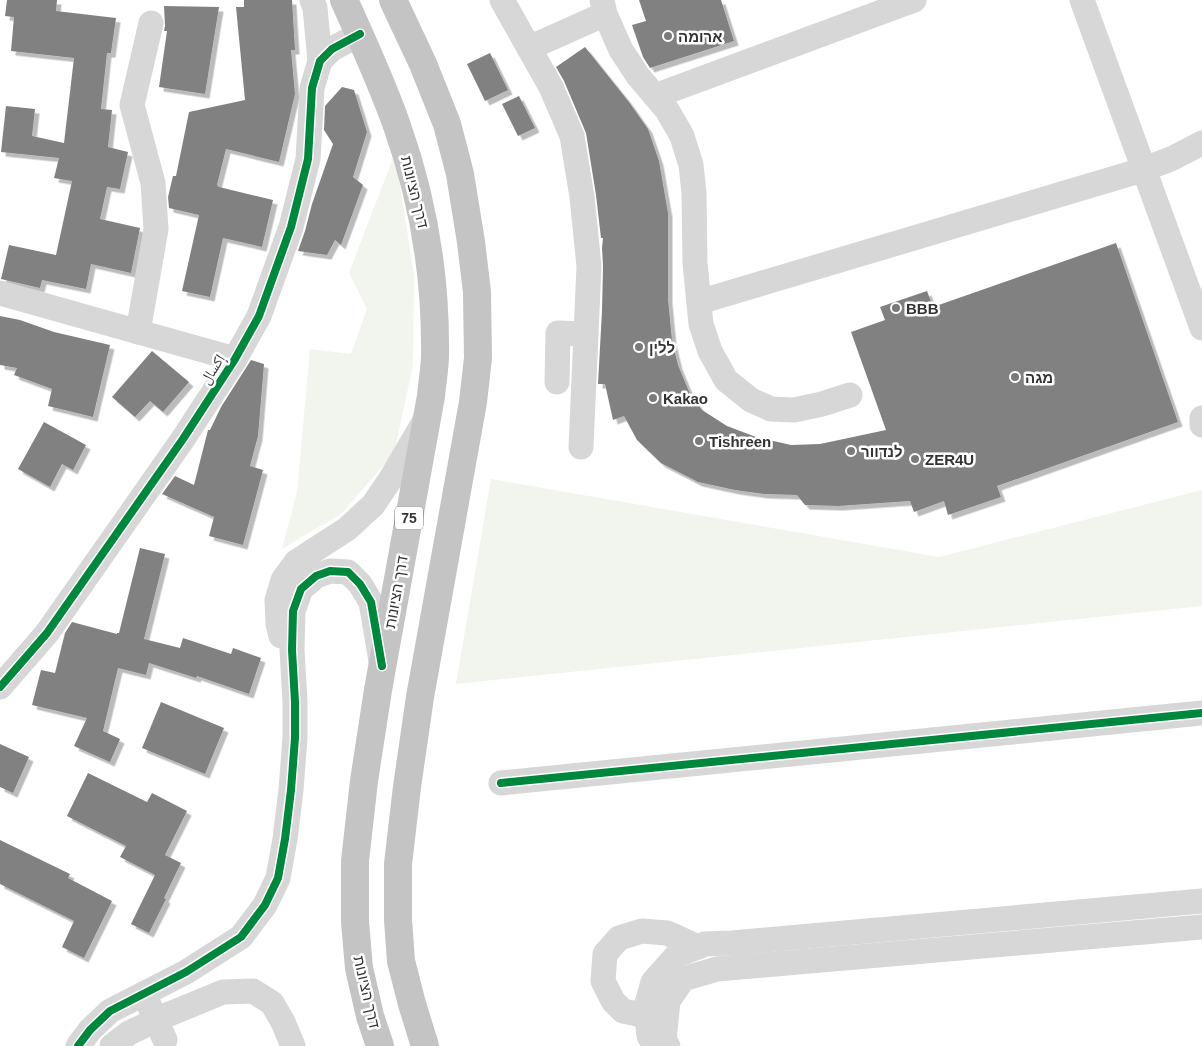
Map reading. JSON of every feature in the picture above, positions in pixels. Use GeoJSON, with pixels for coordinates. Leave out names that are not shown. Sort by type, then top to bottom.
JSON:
{"type":"FeatureCollection","features":[{"type":"Feature","properties":{"kind":"highway","name":"דרך הציונות"},"geometry":{"type":"LineString","coordinates":[[344,0],[377,72],[398,128],[416,188],[434,295],[435,356],[431,396],[382,666],[364,781],[355,861],[355,922],[359,968],[370,1016],[380,1046]]}},
{"type":"Feature","properties":{"kind":"highway"},"geometry":{"type":"LineString","coordinates":[[393,0],[423,64],[447,124],[460,174],[477,292],[478,358],[473,402],[420,697],[398,864],[398,920],[401,961],[425,1046]]}},
{"type":"Feature","properties":{"kind":"street"},"geometry":{"type":"LineString","coordinates":[[312,0],[315,8],[320,61]]}},
{"type":"Feature","properties":{"kind":"street"},"geometry":{"type":"LineString","coordinates":[[502,0],[551,88],[572,136],[582,197],[589,266],[581,447]]}},
{"type":"Feature","properties":{"kind":"street"},"geometry":{"type":"LineString","coordinates":[[655,96],[914,0]]}},
{"type":"Feature","properties":{"kind":"street"},"geometry":{"type":"LineString","coordinates":[[1082,0],[1202,328]]}},
{"type":"Feature","properties":{"kind":"street"},"geometry":{"type":"LineString","coordinates":[[529,48],[603,7],[621,50],[638,76],[667,110],[682,136],[691,165],[694,194],[695,263],[701,324],[710,351],[726,380],[750,400],[771,409],[794,410],[850,395]]}},
{"type":"Feature","properties":{"kind":"street"},"geometry":{"type":"LineString","coordinates":[[138,332],[156,229],[154,183],[132,105],[151,24]]}},
{"type":"Feature","properties":{"kind":"street"},"geometry":{"type":"LineString","coordinates":[[320,61],[332,49],[360,34]]}},
{"type":"Feature","properties":{"kind":"street","name":"إكسال"},"geometry":{"type":"LineString","coordinates":[[0,687],[47,633],[183,439],[235,359],[259,316],[291,227],[308,158],[312,88],[320,61]]}},
{"type":"Feature","properties":{"kind":"street"},"geometry":{"type":"LineString","coordinates":[[699,302],[1144,169],[1171,159],[1202,143]]}},
{"type":"Feature","properties":{"kind":"street"},"geometry":{"type":"LineString","coordinates":[[0,293],[235,359]]}},
{"type":"Feature","properties":{"kind":"street"},"geometry":{"type":"LineString","coordinates":[[556,382],[558,333],[586,334]]}},
{"type":"Feature","properties":{"kind":"street"},"geometry":{"type":"LineString","coordinates":[[295,702],[278,624],[277,600],[282,580],[296,562],[347,529],[373,504],[390,480],[428,415]]}},
{"type":"Feature","properties":{"kind":"street"},"geometry":{"type":"LineString","coordinates":[[1202,418],[1202,425]]}},
{"type":"Feature","properties":{"kind":"street"},"geometry":{"type":"LineString","coordinates":[[78,1046],[90,1030],[110,1011],[186,972],[240,937],[265,904],[278,878],[292,790],[295,738],[292,650],[293,611],[300,589],[316,576],[330,571],[348,572],[360,584],[371,602],[382,666]]}},
{"type":"Feature","properties":{"kind":"street"},"geometry":{"type":"LineString","coordinates":[[502,783],[1202,713]]}},
{"type":"Feature","properties":{"kind":"street"},"geometry":{"type":"LineString","coordinates":[[656,1046],[649,1036],[646,1007],[653,982],[677,955],[705,944],[1202,902]]}},
{"type":"Feature","properties":{"kind":"street"},"geometry":{"type":"LineString","coordinates":[[668,1046],[664,1040],[668,1001],[683,979],[717,969],[1202,927]]}},
{"type":"Feature","properties":{"kind":"street"},"geometry":{"type":"LineString","coordinates":[[647,1016],[623,1011],[613,1001],[603,981],[605,954],[619,938],[642,931],[667,933],[698,947]]}},
{"type":"Feature","properties":{"kind":"street"},"geometry":{"type":"LineString","coordinates":[[112,1046],[129,1033],[223,992],[252,991],[272,1003],[283,1022],[293,1046]]}},
{"type":"Feature","properties":{"kind":"street"},"geometry":{"type":"LineString","coordinates":[[144,994],[165,1040]]}},
{"type":"Feature","properties":{"kind":"shaded area"},"geometry":{"type":"Polygon","coordinates":[[[395,153],[414,275],[413,365],[394,453],[341,514],[282,549],[297,492],[310,349],[351,354],[367,309],[349,273],[395,153]]]}},
{"type":"Feature","properties":{"kind":"shaded area"},"geometry":{"type":"Polygon","coordinates":[[[491,479],[939,557],[1202,490],[1202,606],[456,684],[491,479]]]}},
{"type":"Feature","properties":{"kind":"building"},"geometry":{"type":"Polygon","coordinates":[[[7,0],[57,0],[56,11],[116,18],[111,53],[107,53],[101,109],[112,110],[108,147],[128,152],[120,189],[107,187],[100,219],[140,228],[131,273],[91,264],[86,289],[42,280],[40,288],[1,279],[9,245],[56,255],[72,181],[54,178],[59,158],[1,152],[6,106],[35,109],[32,136],[64,143],[74,58],[11,51],[14,17],[5,16],[7,0]]]}},
{"type":"Feature","properties":{"kind":"building"},"geometry":{"type":"Polygon","coordinates":[[[244,0],[292,0],[295,50],[291,50],[295,94],[279,162],[226,149],[217,185],[273,200],[262,247],[223,238],[210,297],[182,291],[199,215],[169,208],[168,197],[173,176],[176,176],[189,112],[245,100],[236,7],[244,7],[244,0]]]}},
{"type":"Feature","properties":{"kind":"building"},"geometry":{"type":"Polygon","coordinates":[[[639,0],[721,0],[734,41],[650,68],[643,57],[632,25],[646,21],[639,0]]]}},
{"type":"Feature","properties":{"kind":"building"},"geometry":{"type":"Polygon","coordinates":[[[164,6],[219,7],[205,94],[159,87],[167,31],[164,31],[164,6]]]}},
{"type":"Feature","properties":{"kind":"building"},"geometry":{"type":"Polygon","coordinates":[[[585,47],[648,129],[659,161],[668,213],[668,299],[672,340],[678,365],[690,394],[702,410],[727,426],[756,437],[791,445],[820,444],[886,430],[851,332],[885,320],[880,307],[927,291],[933,307],[1116,243],[1178,422],[997,486],[1001,497],[948,515],[944,501],[914,512],[910,501],[838,506],[805,505],[797,495],[764,494],[698,482],[661,463],[637,440],[624,416],[613,420],[605,384],[598,384],[603,238],[601,238],[586,133],[556,67],[585,47]]]}},
{"type":"Feature","properties":{"kind":"building"},"geometry":{"type":"Polygon","coordinates":[[[490,53],[508,90],[485,101],[467,64],[490,53]]]}},
{"type":"Feature","properties":{"kind":"building"},"geometry":{"type":"Polygon","coordinates":[[[342,87],[354,90],[367,132],[353,177],[363,185],[341,245],[335,240],[327,255],[298,251],[333,144],[324,130],[325,106],[342,87]]]}},
{"type":"Feature","properties":{"kind":"building"},"geometry":{"type":"Polygon","coordinates":[[[519,96],[535,128],[518,136],[502,104],[519,96]]]}},
{"type":"Feature","properties":{"kind":"building"},"geometry":{"type":"Polygon","coordinates":[[[0,316],[20,320],[54,332],[110,345],[93,417],[48,406],[52,389],[14,375],[17,368],[0,365],[0,316]]]}},
{"type":"Feature","properties":{"kind":"building"},"geometry":{"type":"Polygon","coordinates":[[[152,351],[189,382],[163,412],[150,401],[135,417],[112,397],[152,351]]]}},
{"type":"Feature","properties":{"kind":"building"},"geometry":{"type":"Polygon","coordinates":[[[251,360],[264,364],[258,436],[250,466],[263,470],[243,545],[209,536],[214,517],[162,494],[175,476],[194,485],[208,430],[210,430],[221,407],[251,360]]]}},
{"type":"Feature","properties":{"kind":"building"},"geometry":{"type":"Polygon","coordinates":[[[44,422],[86,445],[73,470],[62,464],[50,487],[18,469],[44,422]]]}},
{"type":"Feature","properties":{"kind":"building"},"geometry":{"type":"Polygon","coordinates":[[[140,548],[165,554],[144,639],[180,648],[183,638],[231,654],[233,648],[261,658],[249,694],[197,676],[196,678],[149,663],[146,675],[118,668],[103,731],[120,739],[110,762],[74,746],[87,718],[32,705],[41,670],[55,673],[65,633],[72,622],[119,633],[140,548]]]}},
{"type":"Feature","properties":{"kind":"building"},"geometry":{"type":"Polygon","coordinates":[[[161,702],[224,728],[205,774],[142,748],[161,702]]]}},
{"type":"Feature","properties":{"kind":"building"},"geometry":{"type":"Polygon","coordinates":[[[0,744],[29,757],[13,793],[0,787],[0,744]]]}},
{"type":"Feature","properties":{"kind":"building"},"geometry":{"type":"Polygon","coordinates":[[[88,773],[147,802],[152,793],[187,811],[165,855],[181,863],[149,933],[131,924],[155,875],[120,857],[126,846],[67,816],[88,773]]]}},
{"type":"Feature","properties":{"kind":"building"},"geometry":{"type":"Polygon","coordinates":[[[0,840],[70,874],[68,878],[112,901],[84,958],[62,947],[74,921],[0,884],[0,840]]]}},
{"type":"Feature","properties":{"kind":"cycle path"},"geometry":{"type":"LineString","coordinates":[[0,687],[47,633],[183,439],[235,359],[259,316],[291,227],[308,159],[312,88],[320,61],[332,49],[360,34]]}},
{"type":"Feature","properties":{"kind":"cycle path"},"geometry":{"type":"LineString","coordinates":[[78,1046],[90,1030],[110,1011],[186,972],[241,937],[265,905],[278,878],[291,790],[295,738],[292,650],[293,611],[301,589],[316,576],[330,571],[348,572],[360,584],[371,602],[382,666]]}},
{"type":"Feature","properties":{"kind":"cycle path"},"geometry":{"type":"LineString","coordinates":[[501,783],[1202,713]]}},
{"type":"Feature","properties":{"kind":"place","name":"ארומה"},"geometry":{"type":"Point","coordinates":[668,36]}},
{"type":"Feature","properties":{"kind":"place","name":"BBB"},"geometry":{"type":"Point","coordinates":[896,308]}},
{"type":"Feature","properties":{"kind":"place","name":"ללין"},"geometry":{"type":"Point","coordinates":[639,347]}},
{"type":"Feature","properties":{"kind":"place","name":"מגה"},"geometry":{"type":"Point","coordinates":[1015,377]}},
{"type":"Feature","properties":{"kind":"place","name":"Kakao"},"geometry":{"type":"Point","coordinates":[653,398]}},
{"type":"Feature","properties":{"kind":"place","name":"Tishreen"},"geometry":{"type":"Point","coordinates":[699,441]}},
{"type":"Feature","properties":{"kind":"place","name":"לנדוור"},"geometry":{"type":"Point","coordinates":[851,451]}},
{"type":"Feature","properties":{"kind":"place","name":"ZER4U"},"geometry":{"type":"Point","coordinates":[915,459]}}]}
